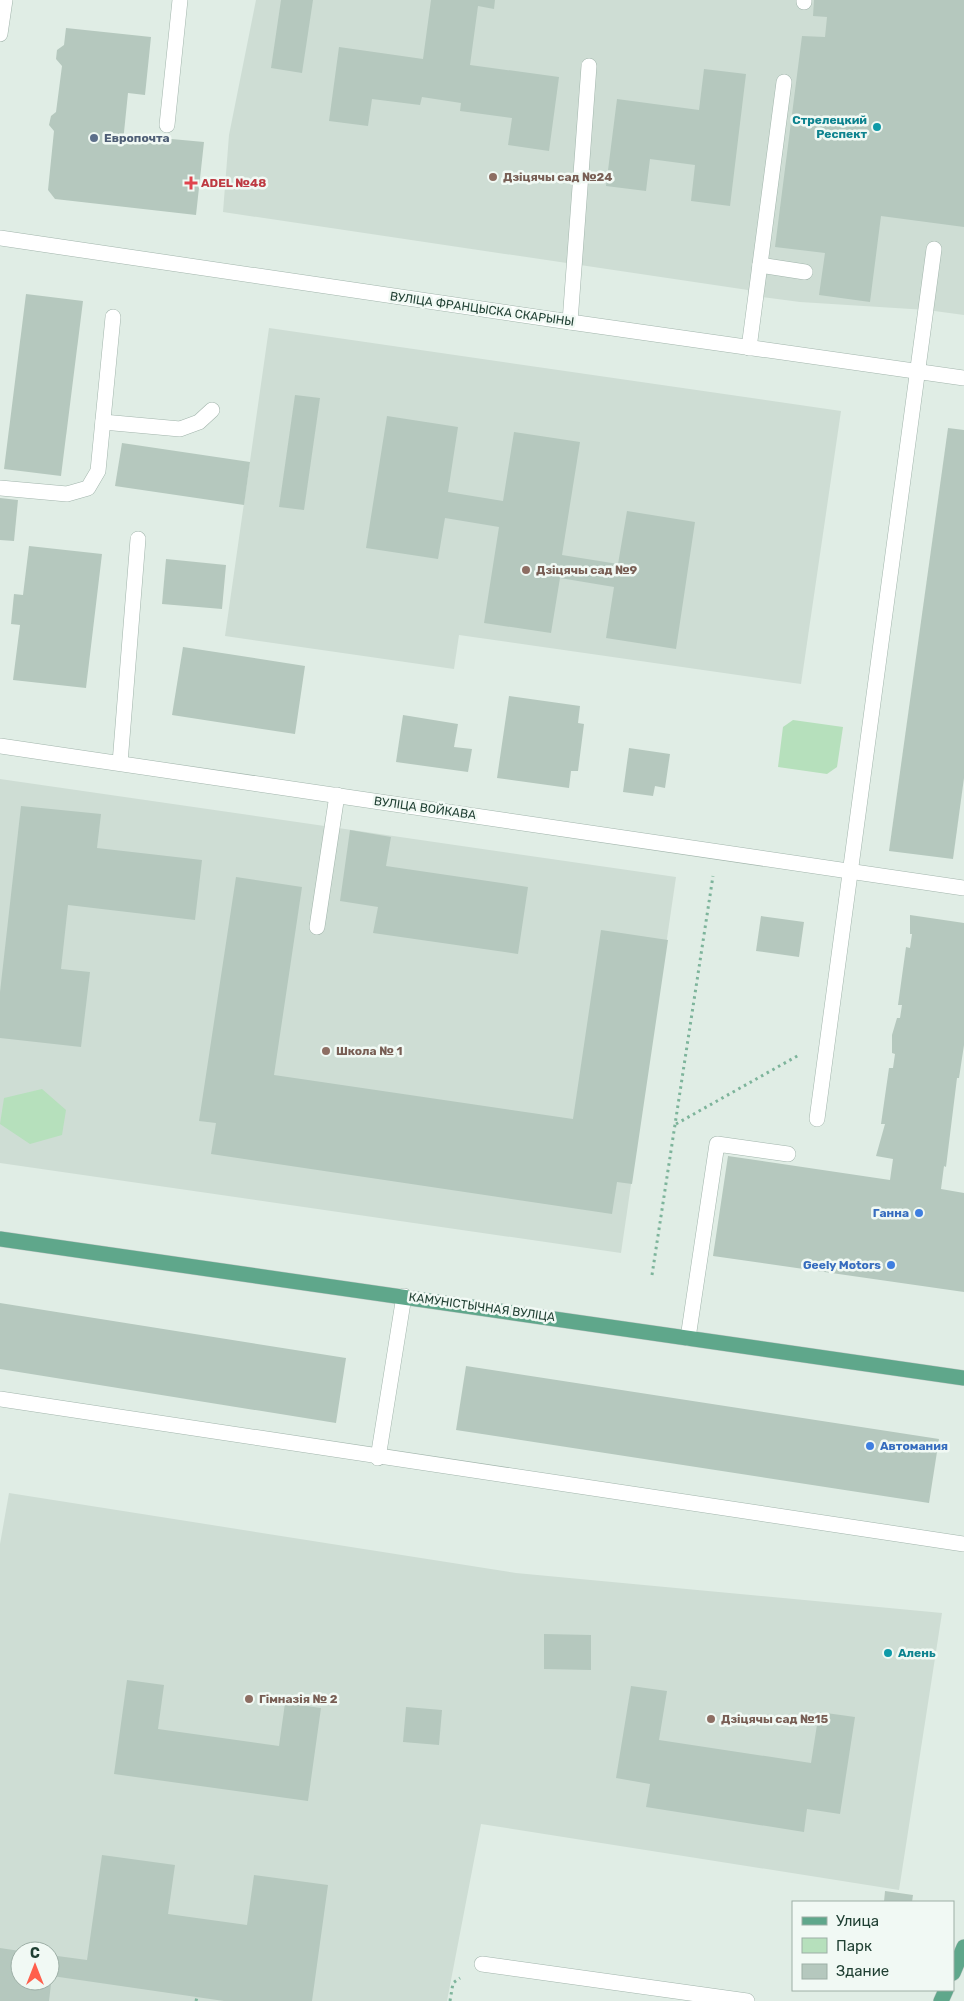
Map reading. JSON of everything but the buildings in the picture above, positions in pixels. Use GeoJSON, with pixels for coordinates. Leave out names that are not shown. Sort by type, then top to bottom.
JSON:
{"type":"FeatureCollection","features":[{"type":"Feature","properties":{"kind":"main road","name":"КАМУНІСТЫЧНАЯ ВУЛІЦА"},"geometry":{"type":"LineString","coordinates":[[0,1239],[964,1378]]}},
{"type":"Feature","properties":{"kind":"main road"},"geometry":{"type":"LineString","coordinates":[[954,1971],[964,1947]]}},
{"type":"Feature","properties":{"kind":"street"},"geometry":{"type":"LineString","coordinates":[[0,34],[5,0]]}},
{"type":"Feature","properties":{"kind":"street"},"geometry":{"type":"LineString","coordinates":[[166,125],[180,0]]}},
{"type":"Feature","properties":{"kind":"street"},"geometry":{"type":"LineString","coordinates":[[570,322],[589,66]]}},
{"type":"Feature","properties":{"kind":"street"},"geometry":{"type":"LineString","coordinates":[[750,348],[784,82]]}},
{"type":"Feature","properties":{"kind":"street","name":"ВУЛІЦА ФРАНЦЫСКА СКАРЫНЫ"},"geometry":{"type":"LineString","coordinates":[[0,238],[964,378]]}},
{"type":"Feature","properties":{"kind":"street"},"geometry":{"type":"LineString","coordinates":[[817,1119],[919,372],[934,249]]}},
{"type":"Feature","properties":{"kind":"street"},"geometry":{"type":"LineString","coordinates":[[760,265],[805,272]]}},
{"type":"Feature","properties":{"kind":"street"},"geometry":{"type":"LineString","coordinates":[[0,488],[67,494],[88,488],[98,471],[113,317]]}},
{"type":"Feature","properties":{"kind":"street"},"geometry":{"type":"LineString","coordinates":[[103,422],[180,429],[199,422],[212,410]]}},
{"type":"Feature","properties":{"kind":"street"},"geometry":{"type":"LineString","coordinates":[[120,763],[138,540]]}},
{"type":"Feature","properties":{"kind":"street","name":"ВУЛІЦА ВОЙКАВА"},"geometry":{"type":"LineString","coordinates":[[0,746],[964,888]]}},
{"type":"Feature","properties":{"kind":"street"},"geometry":{"type":"LineString","coordinates":[[317,927],[337,795]]}},
{"type":"Feature","properties":{"kind":"street"},"geometry":{"type":"LineString","coordinates":[[688,1338],[717,1144],[788,1154]]}},
{"type":"Feature","properties":{"kind":"street"},"geometry":{"type":"LineString","coordinates":[[378,1458],[404,1296]]}},
{"type":"Feature","properties":{"kind":"street"},"geometry":{"type":"LineString","coordinates":[[0,1399],[378,1458],[964,1544]]}},
{"type":"Feature","properties":{"kind":"street"},"geometry":{"type":"LineString","coordinates":[[482,1964],[747,2001]]}},
{"type":"Feature","properties":{"kind":"path"},"geometry":{"type":"LineString","coordinates":[[652,1275],[717,852]]}},
{"type":"Feature","properties":{"kind":"path"},"geometry":{"type":"LineString","coordinates":[[676,1125],[827,1039]]}},
{"type":"Feature","properties":{"kind":"shaded area","name":"Дзіцячы сад №24"},"geometry":{"type":"Polygon","coordinates":[[[256,0],[964,0],[964,315],[927,310],[800,302],[748,295],[748,290],[223,212],[229,135],[256,0]]]}},
{"type":"Feature","properties":{"kind":"shaded area","name":"Дзіцячы сад №9"},"geometry":{"type":"Polygon","coordinates":[[[269,328],[841,411],[801,684],[459,635],[454,669],[225,636],[269,328]]]}},
{"type":"Feature","properties":{"kind":"shaded area","name":"Школа № 1"},"geometry":{"type":"Polygon","coordinates":[[[0,779],[676,877],[621,1253],[0,1163],[0,779]]]}},
{"type":"Feature","properties":{"kind":"shaded area","name":"Гімназія № 2"},"geometry":{"type":"Polygon","coordinates":[[[9,1493],[516,1573],[942,1613],[899,1890],[481,1824],[447,2001],[0,2001],[0,1544],[9,1493]]]}},
{"type":"Feature","properties":{"kind":"green space"},"geometry":{"type":"Polygon","coordinates":[[[793,720],[843,727],[837,767],[827,774],[778,767],[783,727],[793,720]]]}},
{"type":"Feature","properties":{"kind":"green space"},"geometry":{"type":"Polygon","coordinates":[[[42,1089],[66,1110],[62,1135],[30,1144],[0,1124],[4,1098],[42,1089]]]}},
{"type":"Feature","properties":{"kind":"place","name":"Стрелецкий Респект"},"geometry":{"type":"Point","coordinates":[877,127]}},
{"type":"Feature","properties":{"kind":"place","name":"Европочта"},"geometry":{"type":"Point","coordinates":[94,138]}},
{"type":"Feature","properties":{"kind":"place","name":"Дзіцячы сад №24"},"geometry":{"type":"Point","coordinates":[493,177]}},
{"type":"Feature","properties":{"kind":"place","name":"ADEL №48"},"geometry":{"type":"Point","coordinates":[191,183]}},
{"type":"Feature","properties":{"kind":"place","name":"Дзіцячы сад №9"},"geometry":{"type":"Point","coordinates":[526,570]}},
{"type":"Feature","properties":{"kind":"place","name":"Школа № 1"},"geometry":{"type":"Point","coordinates":[326,1051]}},
{"type":"Feature","properties":{"kind":"place","name":"Ганна"},"geometry":{"type":"Point","coordinates":[919,1213]}},
{"type":"Feature","properties":{"kind":"place","name":"Geely Motors"},"geometry":{"type":"Point","coordinates":[891,1265]}},
{"type":"Feature","properties":{"kind":"place","name":"Автомания"},"geometry":{"type":"Point","coordinates":[870,1446]}},
{"type":"Feature","properties":{"kind":"place","name":"Алень"},"geometry":{"type":"Point","coordinates":[888,1653]}},
{"type":"Feature","properties":{"kind":"place","name":"Гімназія № 2"},"geometry":{"type":"Point","coordinates":[249,1699]}},
{"type":"Feature","properties":{"kind":"place","name":"Дзіцячы сад №15"},"geometry":{"type":"Point","coordinates":[711,1719]}}]}
